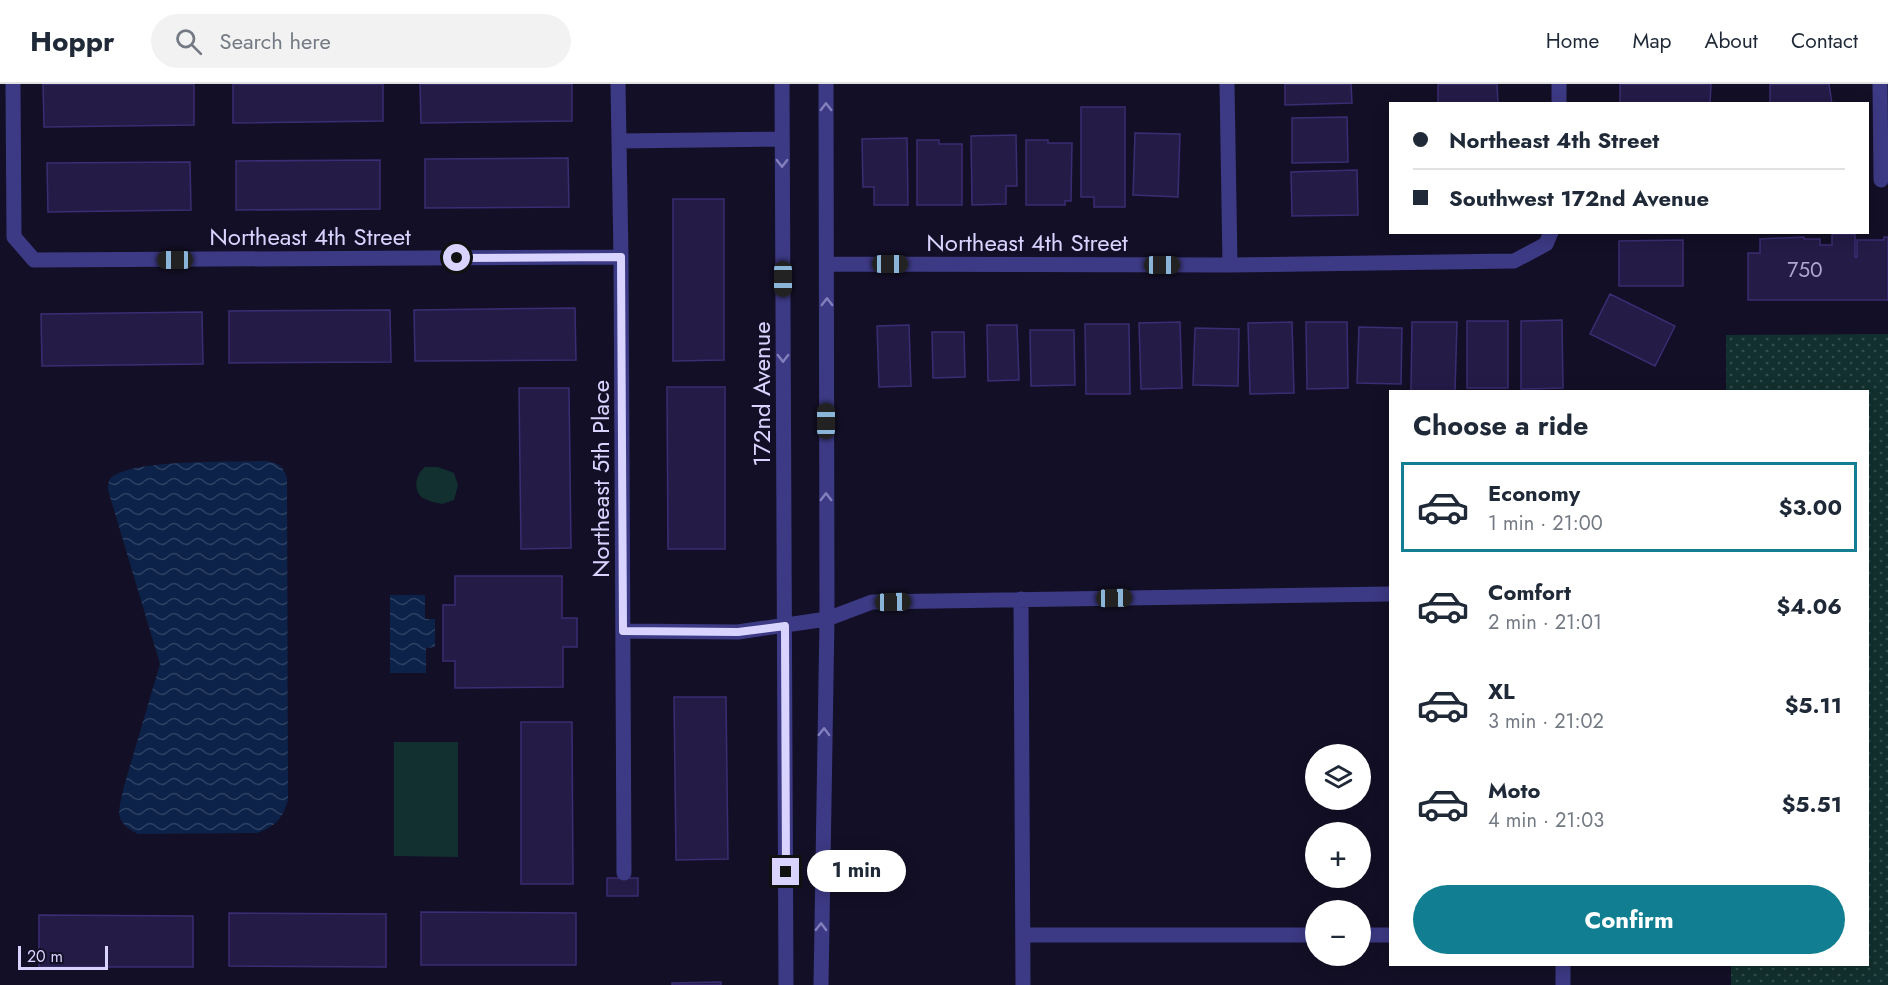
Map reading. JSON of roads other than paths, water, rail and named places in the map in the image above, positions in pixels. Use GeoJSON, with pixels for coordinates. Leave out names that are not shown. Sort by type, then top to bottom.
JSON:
{"type":"FeatureCollection","features":[{"type":"Feature","properties":{"kind":"street","name":"Northeast 4th Street"},"geometry":{"type":"LineString","coordinates":[[13,84],[14,237],[34,260],[621,257]]}},
{"type":"Feature","properties":{"kind":"street","name":"Northeast 5th Place"},"geometry":{"type":"LineString","coordinates":[[618,84],[624,873]]}},
{"type":"Feature","properties":{"kind":"street","name":"172nd Avenue"},"geometry":{"type":"LineString","coordinates":[[782,84],[786,985]]}},
{"type":"Feature","properties":{"kind":"street"},"geometry":{"type":"LineString","coordinates":[[820,985],[827,619],[826,84]]}},
{"type":"Feature","properties":{"kind":"street"},"geometry":{"type":"LineString","coordinates":[[1227,84],[1230,265]]}},
{"type":"Feature","properties":{"kind":"street"},"geometry":{"type":"LineString","coordinates":[[1559,84],[1559,102]]}},
{"type":"Feature","properties":{"kind":"street"},"geometry":{"type":"LineString","coordinates":[[1879,180],[1881,84]]}},
{"type":"Feature","properties":{"kind":"street"},"geometry":{"type":"LineString","coordinates":[[620,141],[782,139]]}},
{"type":"Feature","properties":{"kind":"street","name":"Northeast 4th Street"},"geometry":{"type":"LineString","coordinates":[[827,264],[1230,265],[1514,261],[1549,238]]}},
{"type":"Feature","properties":{"kind":"street"},"geometry":{"type":"LineString","coordinates":[[623,631],[738,632],[827,619],[872,602],[1389,594]]}},
{"type":"Feature","properties":{"kind":"street"},"geometry":{"type":"LineString","coordinates":[[1021,599],[1023,985]]}},
{"type":"Feature","properties":{"kind":"street"},"geometry":{"type":"LineString","coordinates":[[1023,935],[1305,935]]}},
{"type":"Feature","properties":{"kind":"street"},"geometry":{"type":"LineString","coordinates":[[1371,935],[1389,935]]}},
{"type":"Feature","properties":{"kind":"street"},"geometry":{"type":"LineString","coordinates":[[1563,966],[1563,985]]}},
{"type":"Feature","properties":{"kind":"water"},"geometry":{"type":"Polygon","coordinates":[[[264,461],[279,465],[287,478],[288,800],[286,806],[281,817],[273,825],[257,833],[138,834],[124,825],[119,809],[160,664],[108,490],[109,481],[123,471],[161,464],[264,461]]]}},
{"type":"Feature","properties":{"kind":"water"},"geometry":{"type":"Polygon","coordinates":[[[390,595],[425,595],[425,619],[435,619],[435,647],[426,648],[426,673],[390,673],[390,595]]]}}]}
